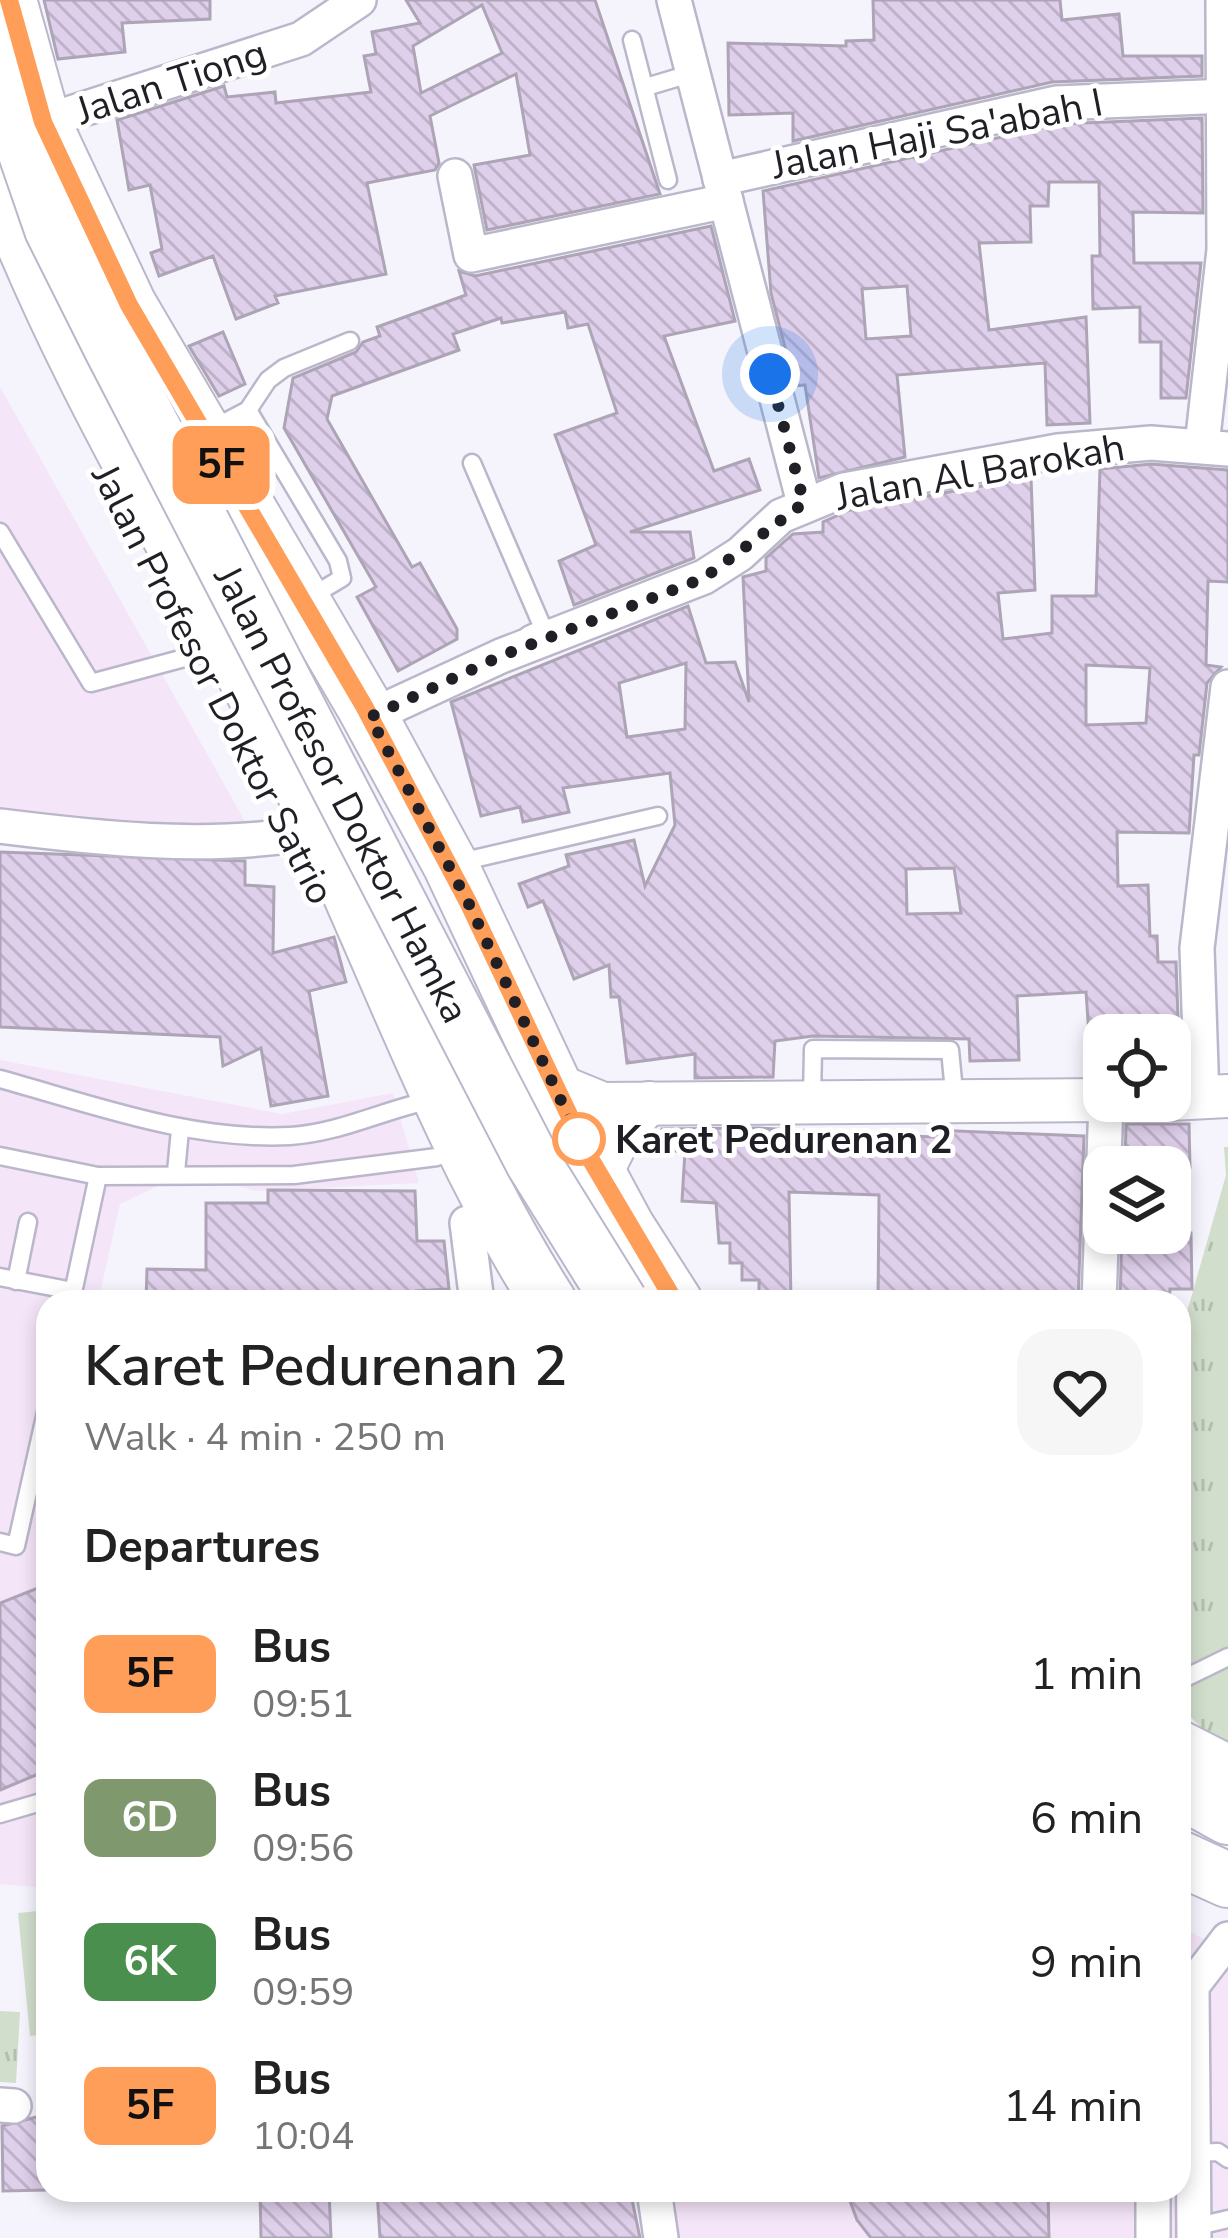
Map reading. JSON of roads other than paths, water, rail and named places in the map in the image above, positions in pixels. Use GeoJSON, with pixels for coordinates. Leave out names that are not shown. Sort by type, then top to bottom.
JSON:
{"type":"FeatureCollection","features":[{"type":"Feature","properties":{"kind":"main road"},"geometry":{"type":"LineString","coordinates":[[6,7],[21,122],[129,305],[226,422],[302,603],[450,865],[599,1177],[668,1290]]}},
{"type":"Feature","properties":{"kind":"main road","name":"Jalan Profesor Doktor Hamka"},"geometry":{"type":"LineString","coordinates":[[0,78],[52,229],[102,329],[533,1162],[613,1290]]}},
{"type":"Feature","properties":{"kind":"main road","name":"Jalan Profesor Doktor Hamka"},"geometry":{"type":"LineString","coordinates":[[0,184],[82,363],[216,615],[323,832],[460,1137],[543,1290]]}},
{"type":"Feature","properties":{"kind":"main road","name":"Jalan Profesor Doktor Satrio"},"geometry":{"type":"LineString","coordinates":[[0,266],[63,399],[300,834],[437,1157],[504,1290]]}},
{"type":"Feature","properties":{"kind":"main road"},"geometry":{"type":"LineString","coordinates":[[1191,1754],[1228,1773]]}},
{"type":"Feature","properties":{"kind":"main road"},"geometry":{"type":"LineString","coordinates":[[1191,1797],[1228,1817]]}},
{"type":"Feature","properties":{"kind":"main road"},"geometry":{"type":"LineString","coordinates":[[1191,1863],[1228,1880]]}},
{"type":"Feature","properties":{"kind":"main road"},"geometry":{"type":"LineString","coordinates":[[1191,1892],[1228,1908]]}},
{"type":"Feature","properties":{"kind":"street","name":"Jalan Tiong"},"geometry":{"type":"LineString","coordinates":[[21,122],[301,39],[359,0]]}},
{"type":"Feature","properties":{"kind":"street"},"geometry":{"type":"LineString","coordinates":[[367,711],[704,578],[804,503],[674,0]]}},
{"type":"Feature","properties":{"kind":"street"},"geometry":{"type":"LineString","coordinates":[[1215,447],[1227,96],[1223,0]]}},
{"type":"Feature","properties":{"kind":"street","name":"Jalan Haji Sa'abah I"},"geometry":{"type":"LineString","coordinates":[[455,176],[471,255],[1056,103],[1227,96]]}},
{"type":"Feature","properties":{"kind":"street","name":"Jalan Al Barokah"},"geometry":{"type":"LineString","coordinates":[[804,503],[844,490],[1058,451],[1215,447]]}},
{"type":"Feature","properties":{"kind":"street"},"geometry":{"type":"LineString","coordinates":[[1200,1098],[1197,947],[1228,687]]}},
{"type":"Feature","properties":{"kind":"street"},"geometry":{"type":"LineString","coordinates":[[0,826],[253,841],[300,834]]}},
{"type":"Feature","properties":{"kind":"street"},"geometry":{"type":"LineString","coordinates":[[554,1084],[603,1104],[1083,1101]]}},
{"type":"Feature","properties":{"kind":"street"},"geometry":{"type":"LineString","coordinates":[[599,1177],[622,1131],[649,1103]]}},
{"type":"Feature","properties":{"kind":"street"},"geometry":{"type":"LineString","coordinates":[[1099,1290],[1104,1122]]}},
{"type":"Feature","properties":{"kind":"street"},"geometry":{"type":"LineString","coordinates":[[467,1223],[475,1290]]}},
{"type":"Feature","properties":{"kind":"street"},"geometry":{"type":"LineString","coordinates":[[1191,1974],[1228,1939]]}},
{"type":"Feature","properties":{"kind":"street"},"geometry":{"type":"LineString","coordinates":[[1191,2013],[1217,2150],[1209,2225]]}},
{"type":"Feature","properties":{"kind":"street"},"geometry":{"type":"LineString","coordinates":[[656,2202],[662,2238]]}},
{"type":"Feature","properties":{"kind":"street"},"geometry":{"type":"LineString","coordinates":[[1153,2202],[1153,2238]]}},
{"type":"Feature","properties":{"kind":"lane"},"geometry":{"type":"LineString","coordinates":[[632,40],[668,180]]}},
{"type":"Feature","properties":{"kind":"lane"},"geometry":{"type":"LineString","coordinates":[[646,87],[693,73]]}},
{"type":"Feature","properties":{"kind":"lane"},"geometry":{"type":"LineString","coordinates":[[226,422],[268,380],[350,341]]}},
{"type":"Feature","properties":{"kind":"lane"},"geometry":{"type":"LineString","coordinates":[[367,711],[543,628],[472,463]]}},
{"type":"Feature","properties":{"kind":"lane"},"geometry":{"type":"LineString","coordinates":[[0,532],[91,683],[203,653]]}},
{"type":"Feature","properties":{"kind":"lane"},"geometry":{"type":"LineString","coordinates":[[450,865],[658,815]]}},
{"type":"Feature","properties":{"kind":"lane"},"geometry":{"type":"LineString","coordinates":[[0,1079],[180,1130],[290,1136],[369,1123],[415,1104]]}},
{"type":"Feature","properties":{"kind":"lane"},"geometry":{"type":"LineString","coordinates":[[176,1172],[180,1130]]}},
{"type":"Feature","properties":{"kind":"lane"},"geometry":{"type":"LineString","coordinates":[[0,1156],[98,1176],[294,1174],[437,1157]]}},
{"type":"Feature","properties":{"kind":"lane"},"geometry":{"type":"LineString","coordinates":[[73,1290],[98,1176]]}},
{"type":"Feature","properties":{"kind":"lane"},"geometry":{"type":"LineString","coordinates":[[28,1222],[8,1279],[49,1290]]}},
{"type":"Feature","properties":{"kind":"lane"},"geometry":{"type":"LineString","coordinates":[[0,1542],[16,1546],[36,1457]]}},
{"type":"Feature","properties":{"kind":"lane"},"geometry":{"type":"LineString","coordinates":[[1191,1675],[1228,1657]]}},
{"type":"Feature","properties":{"kind":"lane"},"geometry":{"type":"LineString","coordinates":[[0,1814],[36,1804]]}},
{"type":"Feature","properties":{"kind":"place","name":"Karet Pedurenan 2"},"geometry":{"type":"Point","coordinates":[579,1139]}}]}
